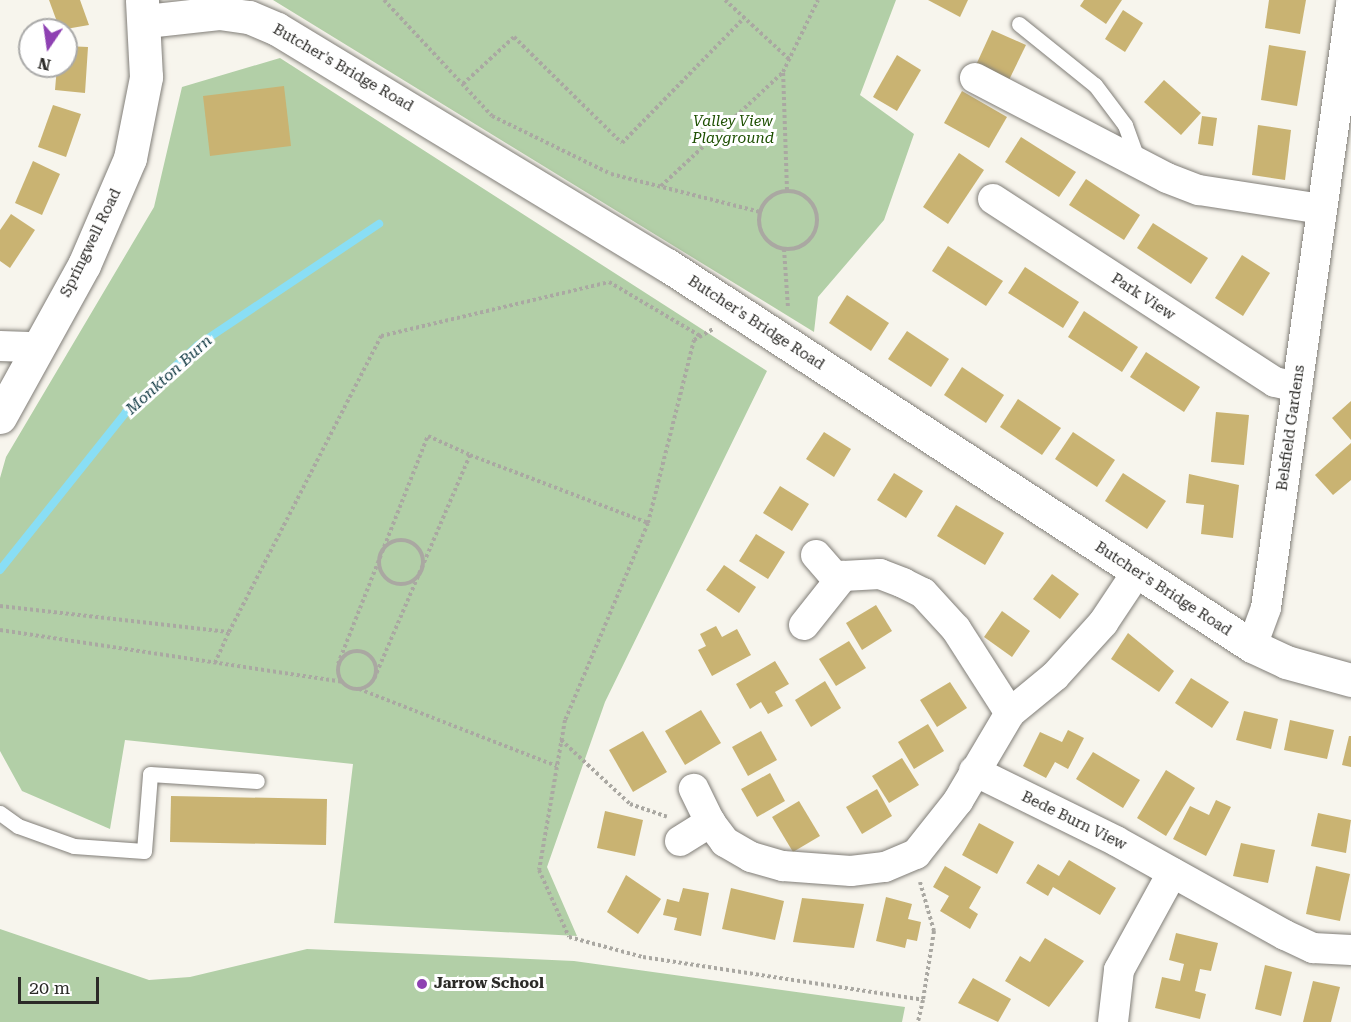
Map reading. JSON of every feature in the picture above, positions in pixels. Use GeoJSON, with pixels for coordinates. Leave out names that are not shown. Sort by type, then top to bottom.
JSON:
{"type":"FeatureCollection","features":[{"type":"Feature","properties":{"kind":"street","name":"Belsfield Gardens"},"geometry":{"type":"LineString","coordinates":[[1252,646],[1266,608],[1351,5]]}},
{"type":"Feature","properties":{"kind":"street","name":"Butcher's Bridge Road"},"geometry":{"type":"LineString","coordinates":[[144,10],[219,13],[249,17],[277,29],[739,312],[1252,646],[1286,662],[1351,680]]}},
{"type":"Feature","properties":{"kind":"street","name":"Springwell Road"},"geometry":{"type":"LineString","coordinates":[[0,417],[84,265],[130,158],[143,108],[144,10]]}},
{"type":"Feature","properties":{"kind":"street"},"geometry":{"type":"LineString","coordinates":[[975,78],[1139,164],[1199,190],[1322,209]]}},
{"type":"Feature","properties":{"kind":"street","name":"Park View"},"geometry":{"type":"LineString","coordinates":[[993,200],[1275,382],[1297,387]]}},
{"type":"Feature","properties":{"kind":"street"},"geometry":{"type":"LineString","coordinates":[[0,346],[37,347]]}},
{"type":"Feature","properties":{"kind":"street"},"geometry":{"type":"LineString","coordinates":[[816,555],[838,580]]}},
{"type":"Feature","properties":{"kind":"street"},"geometry":{"type":"LineString","coordinates":[[694,789],[696,830],[725,842],[750,857],[783,866],[851,871],[907,857],[936,834],[1010,713],[1055,676],[1103,623],[1137,572]]}},
{"type":"Feature","properties":{"kind":"street"},"geometry":{"type":"LineString","coordinates":[[804,625],[838,580],[859,573],[880,574],[923,593],[956,629],[1010,713]]}},
{"type":"Feature","properties":{"kind":"street","name":"Bede Burn View"},"geometry":{"type":"LineString","coordinates":[[974,771],[1172,873],[1285,935],[1313,948],[1351,950]]}},
{"type":"Feature","properties":{"kind":"street"},"geometry":{"type":"LineString","coordinates":[[1113,1022],[1119,970],[1172,873]]}},
{"type":"Feature","properties":{"kind":"lane"},"geometry":{"type":"LineString","coordinates":[[1019,24],[1095,85],[1125,124],[1139,164]]}},
{"type":"Feature","properties":{"kind":"lane"},"geometry":{"type":"LineString","coordinates":[[0,813],[18,826],[74,846],[144,851],[150,774],[256,781]]}},
{"type":"Feature","properties":{"kind":"path"},"geometry":{"type":"LineString","coordinates":[[384,0],[492,116],[611,174],[760,212]]}},
{"type":"Feature","properties":{"kind":"path"},"geometry":{"type":"LineString","coordinates":[[725,0],[789,59]]}},
{"type":"Feature","properties":{"kind":"path"},"geometry":{"type":"LineString","coordinates":[[660,187],[783,72],[818,0]]}},
{"type":"Feature","properties":{"kind":"path"},"geometry":{"type":"LineString","coordinates":[[462,84],[514,37],[622,143],[744,18]]}},
{"type":"Feature","properties":{"kind":"path"},"geometry":{"type":"LineString","coordinates":[[783,72],[787,190]]}},
{"type":"Feature","properties":{"kind":"path"},"geometry":{"type":"LineString","coordinates":[[787,190],[805,196],[818,221],[803,246],[784,249],[761,231],[760,212],[770,197],[787,190]]}},
{"type":"Feature","properties":{"kind":"path"},"geometry":{"type":"LineString","coordinates":[[784,249],[791,346]]}},
{"type":"Feature","properties":{"kind":"path"},"geometry":{"type":"LineString","coordinates":[[215,663],[381,336],[609,282],[702,337]]}},
{"type":"Feature","properties":{"kind":"path"},"geometry":{"type":"LineString","coordinates":[[342,682],[338,664],[428,436],[470,455],[648,523],[694,340],[739,312]]}},
{"type":"Feature","properties":{"kind":"path"},"geometry":{"type":"LineString","coordinates":[[359,689],[374,679],[470,455]]}},
{"type":"Feature","properties":{"kind":"path"},"geometry":{"type":"LineString","coordinates":[[395,541],[409,541],[422,557],[421,570],[404,584],[390,581],[380,569],[380,555],[395,541]]}},
{"type":"Feature","properties":{"kind":"path"},"geometry":{"type":"LineString","coordinates":[[0,606],[229,632]]}},
{"type":"Feature","properties":{"kind":"path"},"geometry":{"type":"LineString","coordinates":[[0,630],[342,682],[557,766]]}},
{"type":"Feature","properties":{"kind":"path"},"geometry":{"type":"LineString","coordinates":[[338,664],[346,654],[364,651],[374,660],[374,679]]}},
{"type":"Feature","properties":{"kind":"path"},"geometry":{"type":"LineString","coordinates":[[561,740],[630,804],[696,830]]}},
{"type":"Feature","properties":{"kind":"path"},"geometry":{"type":"LineString","coordinates":[[907,857],[929,901],[934,932],[923,1000]]}},
{"type":"Feature","properties":{"kind":"green space","name":"Valley View Playground"},"geometry":{"type":"Polygon","coordinates":[[[273,0],[896,0],[860,95],[914,134],[884,220],[818,297],[814,332],[273,0]]]}},
{"type":"Feature","properties":{"kind":"green space"},"geometry":{"type":"Polygon","coordinates":[[[280,58],[767,371],[605,702],[547,867],[577,936],[334,923],[353,764],[125,740],[110,829],[22,791],[0,751],[0,478],[6,457],[154,207],[182,87],[280,58]]]}},
{"type":"Feature","properties":{"kind":"green space","name":"Jarrow School"},"geometry":{"type":"Polygon","coordinates":[[[0,929],[149,980],[190,977],[307,949],[574,961],[905,1007],[902,1022],[0,1022],[0,929]]]}},
{"type":"Feature","properties":{"kind":"building"},"geometry":{"type":"Polygon","coordinates":[[[49,0],[80,0],[89,25],[78,27],[78,18],[56,18],[49,0]]]}},
{"type":"Feature","properties":{"kind":"building"},"geometry":{"type":"Polygon","coordinates":[[[928,0],[968,0],[960,17],[928,0]]]}},
{"type":"Feature","properties":{"kind":"building"},"geometry":{"type":"Polygon","coordinates":[[[1084,0],[1122,0],[1106,24],[1080,6],[1084,0]]]}},
{"type":"Feature","properties":{"kind":"building"},"geometry":{"type":"Polygon","coordinates":[[[1269,0],[1306,0],[1300,34],[1265,28],[1269,0]]]}},
{"type":"Feature","properties":{"kind":"building"},"geometry":{"type":"Polygon","coordinates":[[[1123,10],[1143,23],[1125,52],[1105,39],[1123,10]]]}},
{"type":"Feature","properties":{"kind":"building"},"geometry":{"type":"Polygon","coordinates":[[[992,30],[1026,45],[1009,80],[976,65],[992,30]]]}},
{"type":"Feature","properties":{"kind":"building"},"geometry":{"type":"Polygon","coordinates":[[[1269,45],[1306,51],[1297,106],[1261,100],[1269,45]]]}},
{"type":"Feature","properties":{"kind":"building"},"geometry":{"type":"Polygon","coordinates":[[[78,47],[88,47],[85,93],[55,90],[56,78],[78,78],[78,47]]]}},
{"type":"Feature","properties":{"kind":"building"},"geometry":{"type":"Polygon","coordinates":[[[897,55],[921,70],[897,111],[873,97],[897,55]]]}},
{"type":"Feature","properties":{"kind":"building"},"geometry":{"type":"Polygon","coordinates":[[[1164,80],[1201,113],[1181,135],[1144,102],[1164,80]]]}},
{"type":"Feature","properties":{"kind":"building"},"geometry":{"type":"Polygon","coordinates":[[[284,86],[291,146],[210,156],[203,96],[284,86]]]}},
{"type":"Feature","properties":{"kind":"building"},"geometry":{"type":"Polygon","coordinates":[[[962,91],[1007,117],[989,148],[944,123],[962,91]]]}},
{"type":"Feature","properties":{"kind":"building"},"geometry":{"type":"Polygon","coordinates":[[[53,105],[81,114],[66,157],[38,147],[53,105]]]}},
{"type":"Feature","properties":{"kind":"building"},"geometry":{"type":"Polygon","coordinates":[[[1202,116],[1217,118],[1213,146],[1198,144],[1202,116]]]}},
{"type":"Feature","properties":{"kind":"building"},"geometry":{"type":"Polygon","coordinates":[[[1258,125],[1291,130],[1285,180],[1252,175],[1258,125]]]}},
{"type":"Feature","properties":{"kind":"building"},"geometry":{"type":"Polygon","coordinates":[[[1021,137],[1076,172],[1059,197],[1005,162],[1021,137]]]}},
{"type":"Feature","properties":{"kind":"building"},"geometry":{"type":"Polygon","coordinates":[[[959,153],[984,170],[948,224],[923,207],[959,153]]]}},
{"type":"Feature","properties":{"kind":"building"},"geometry":{"type":"Polygon","coordinates":[[[33,161],[60,174],[42,215],[15,203],[33,161]]]}},
{"type":"Feature","properties":{"kind":"building"},"geometry":{"type":"Polygon","coordinates":[[[1086,179],[1140,215],[1124,240],[1069,205],[1086,179]]]}},
{"type":"Feature","properties":{"kind":"building"},"geometry":{"type":"Polygon","coordinates":[[[11,214],[35,230],[10,268],[0,261],[0,230],[11,214]]]}},
{"type":"Feature","properties":{"kind":"building"},"geometry":{"type":"Polygon","coordinates":[[[1153,223],[1208,258],[1191,284],[1137,248],[1153,223]]]}},
{"type":"Feature","properties":{"kind":"building"},"geometry":{"type":"Polygon","coordinates":[[[948,246],[1003,281],[986,306],[932,271],[948,246]]]}},
{"type":"Feature","properties":{"kind":"building"},"geometry":{"type":"Polygon","coordinates":[[[1242,255],[1270,273],[1243,316],[1215,298],[1242,255]]]}},
{"type":"Feature","properties":{"kind":"building"},"geometry":{"type":"Polygon","coordinates":[[[1025,267],[1079,302],[1063,328],[1008,293],[1025,267]]]}},
{"type":"Feature","properties":{"kind":"building"},"geometry":{"type":"Polygon","coordinates":[[[847,295],[889,323],[871,351],[829,323],[847,295]]]}},
{"type":"Feature","properties":{"kind":"building"},"geometry":{"type":"Polygon","coordinates":[[[1084,311],[1138,347],[1122,372],[1068,337],[1084,311]]]}},
{"type":"Feature","properties":{"kind":"building"},"geometry":{"type":"Polygon","coordinates":[[[907,331],[949,359],[931,387],[888,359],[907,331]]]}},
{"type":"Feature","properties":{"kind":"building"},"geometry":{"type":"Polygon","coordinates":[[[1146,352],[1200,387],[1184,412],[1130,377],[1146,352]]]}},
{"type":"Feature","properties":{"kind":"building"},"geometry":{"type":"Polygon","coordinates":[[[962,367],[1004,395],[986,423],[944,395],[962,367]]]}},
{"type":"Feature","properties":{"kind":"building"},"geometry":{"type":"Polygon","coordinates":[[[1018,399],[1061,428],[1042,455],[1000,427],[1018,399]]]}},
{"type":"Feature","properties":{"kind":"building"},"geometry":{"type":"Polygon","coordinates":[[[1351,401],[1351,440],[1332,418],[1351,401]]]}},
{"type":"Feature","properties":{"kind":"building"},"geometry":{"type":"Polygon","coordinates":[[[1216,412],[1249,415],[1244,465],[1211,462],[1216,412]]]}},
{"type":"Feature","properties":{"kind":"building"},"geometry":{"type":"Polygon","coordinates":[[[824,432],[851,449],[834,477],[806,459],[824,432]]]}},
{"type":"Feature","properties":{"kind":"building"},"geometry":{"type":"Polygon","coordinates":[[[1073,432],[1115,460],[1097,487],[1055,459],[1073,432]]]}},
{"type":"Feature","properties":{"kind":"building"},"geometry":{"type":"Polygon","coordinates":[[[1351,443],[1351,480],[1333,495],[1315,475],[1351,443]]]}},
{"type":"Feature","properties":{"kind":"building"},"geometry":{"type":"Polygon","coordinates":[[[894,473],[923,491],[906,518],[877,500],[894,473]]]}},
{"type":"Feature","properties":{"kind":"building"},"geometry":{"type":"Polygon","coordinates":[[[1123,473],[1166,501],[1147,529],[1105,501],[1123,473]]]}},
{"type":"Feature","properties":{"kind":"building"},"geometry":{"type":"Polygon","coordinates":[[[1189,474],[1239,485],[1233,538],[1201,534],[1204,505],[1186,503],[1189,474]]]}},
{"type":"Feature","properties":{"kind":"building"},"geometry":{"type":"Polygon","coordinates":[[[780,486],[809,504],[792,531],[763,513],[780,486]]]}},
{"type":"Feature","properties":{"kind":"building"},"geometry":{"type":"Polygon","coordinates":[[[956,505],[1004,533],[985,565],[937,536],[956,505]]]}},
{"type":"Feature","properties":{"kind":"building"},"geometry":{"type":"Polygon","coordinates":[[[756,534],[785,552],[768,579],[739,561],[756,534]]]}},
{"type":"Feature","properties":{"kind":"building"},"geometry":{"type":"Polygon","coordinates":[[[724,565],[756,587],[739,613],[706,590],[724,565]]]}},
{"type":"Feature","properties":{"kind":"building"},"geometry":{"type":"Polygon","coordinates":[[[1052,574],[1079,594],[1060,619],[1033,599],[1052,574]]]}},
{"type":"Feature","properties":{"kind":"building"},"geometry":{"type":"Polygon","coordinates":[[[876,605],[892,631],[862,650],[846,623],[876,605]]]}},
{"type":"Feature","properties":{"kind":"building"},"geometry":{"type":"Polygon","coordinates":[[[1002,611],[1030,631],[1012,657],[984,637],[1002,611]]]}},
{"type":"Feature","properties":{"kind":"building"},"geometry":{"type":"Polygon","coordinates":[[[716,626],[722,637],[737,629],[751,655],[712,676],[698,650],[706,646],[700,634],[716,626]]]}},
{"type":"Feature","properties":{"kind":"building"},"geometry":{"type":"Polygon","coordinates":[[[1128,633],[1174,671],[1159,692],[1111,659],[1128,633]]]}},
{"type":"Feature","properties":{"kind":"building"},"geometry":{"type":"Polygon","coordinates":[[[849,641],[866,668],[836,686],[819,659],[849,641]]]}},
{"type":"Feature","properties":{"kind":"building"},"geometry":{"type":"Polygon","coordinates":[[[775,661],[789,684],[775,692],[783,706],[768,714],[761,702],[750,709],[736,684],[775,661]]]}},
{"type":"Feature","properties":{"kind":"building"},"geometry":{"type":"Polygon","coordinates":[[[1191,678],[1229,702],[1212,728],[1175,703],[1191,678]]]}},
{"type":"Feature","properties":{"kind":"building"},"geometry":{"type":"Polygon","coordinates":[[[825,681],[841,708],[811,727],[795,700],[825,681]]]}},
{"type":"Feature","properties":{"kind":"building"},"geometry":{"type":"Polygon","coordinates":[[[950,682],[967,708],[937,727],[920,700],[950,682]]]}},
{"type":"Feature","properties":{"kind":"building"},"geometry":{"type":"Polygon","coordinates":[[[701,710],[721,743],[685,765],[665,731],[701,710]]]}},
{"type":"Feature","properties":{"kind":"building"},"geometry":{"type":"Polygon","coordinates":[[[1244,711],[1278,719],[1271,749],[1236,740],[1244,711]]]}},
{"type":"Feature","properties":{"kind":"building"},"geometry":{"type":"Polygon","coordinates":[[[1290,720],[1334,730],[1327,759],[1284,750],[1290,720]]]}},
{"type":"Feature","properties":{"kind":"building"},"geometry":{"type":"Polygon","coordinates":[[[928,724],[944,751],[914,769],[898,742],[928,724]]]}},
{"type":"Feature","properties":{"kind":"building"},"geometry":{"type":"Polygon","coordinates":[[[1068,730],[1084,738],[1068,769],[1055,762],[1046,778],[1023,766],[1040,732],[1062,742],[1068,730]]]}},
{"type":"Feature","properties":{"kind":"building"},"geometry":{"type":"Polygon","coordinates":[[[643,731],[667,772],[633,792],[609,750],[643,731]]]}},
{"type":"Feature","properties":{"kind":"building"},"geometry":{"type":"Polygon","coordinates":[[[761,731],[777,760],[748,776],[732,747],[761,731]]]}},
{"type":"Feature","properties":{"kind":"building"},"geometry":{"type":"Polygon","coordinates":[[[1349,736],[1351,736],[1351,767],[1342,765],[1349,736]]]}},
{"type":"Feature","properties":{"kind":"building"},"geometry":{"type":"Polygon","coordinates":[[[1093,752],[1140,780],[1123,808],[1076,779],[1093,752]]]}},
{"type":"Feature","properties":{"kind":"building"},"geometry":{"type":"Polygon","coordinates":[[[902,758],[919,785],[889,803],[872,776],[902,758]]]}},
{"type":"Feature","properties":{"kind":"building"},"geometry":{"type":"Polygon","coordinates":[[[1166,770],[1195,788],[1166,836],[1137,818],[1166,770]]]}},
{"type":"Feature","properties":{"kind":"building"},"geometry":{"type":"Polygon","coordinates":[[[770,773],[785,801],[757,817],[741,789],[770,773]]]}},
{"type":"Feature","properties":{"kind":"building"},"geometry":{"type":"Polygon","coordinates":[[[877,789],[892,816],[862,834],[846,807],[877,789]]]}},
{"type":"Feature","properties":{"kind":"building"},"geometry":{"type":"Polygon","coordinates":[[[171,796],[327,799],[326,845],[170,842],[171,796]]]}},
{"type":"Feature","properties":{"kind":"building"},"geometry":{"type":"Polygon","coordinates":[[[1216,800],[1231,807],[1206,856],[1173,839],[1190,806],[1209,815],[1216,800]]]}},
{"type":"Feature","properties":{"kind":"building"},"geometry":{"type":"Polygon","coordinates":[[[799,801],[820,836],[793,852],[772,817],[799,801]]]}},
{"type":"Feature","properties":{"kind":"building"},"geometry":{"type":"Polygon","coordinates":[[[605,811],[643,820],[635,856],[597,848],[605,811]]]}},
{"type":"Feature","properties":{"kind":"building"},"geometry":{"type":"Polygon","coordinates":[[[1318,813],[1351,820],[1346,853],[1311,846],[1318,813]]]}},
{"type":"Feature","properties":{"kind":"building"},"geometry":{"type":"Polygon","coordinates":[[[979,823],[1014,842],[997,874],[962,855],[979,823]]]}},
{"type":"Feature","properties":{"kind":"building"},"geometry":{"type":"Polygon","coordinates":[[[1241,843],[1275,850],[1268,883],[1233,876],[1241,843]]]}},
{"type":"Feature","properties":{"kind":"building"},"geometry":{"type":"Polygon","coordinates":[[[1069,860],[1116,888],[1100,915],[1053,887],[1048,896],[1026,883],[1038,864],[1059,876],[1069,860]]]}},
{"type":"Feature","properties":{"kind":"building"},"geometry":{"type":"Polygon","coordinates":[[[945,866],[981,887],[969,908],[978,914],[970,929],[940,911],[949,896],[933,887],[945,866]]]}},
{"type":"Feature","properties":{"kind":"building"},"geometry":{"type":"Polygon","coordinates":[[[1316,866],[1350,874],[1340,921],[1306,914],[1316,866]]]}},
{"type":"Feature","properties":{"kind":"building"},"geometry":{"type":"Polygon","coordinates":[[[626,875],[661,899],[638,934],[607,912],[626,875]]]}},
{"type":"Feature","properties":{"kind":"building"},"geometry":{"type":"Polygon","coordinates":[[[683,888],[709,893],[701,936],[674,930],[677,918],[663,915],[667,899],[679,902],[683,888]]]}},
{"type":"Feature","properties":{"kind":"building"},"geometry":{"type":"Polygon","coordinates":[[[731,888],[784,901],[775,940],[722,929],[731,888]]]}},
{"type":"Feature","properties":{"kind":"building"},"geometry":{"type":"Polygon","coordinates":[[[886,897],[912,904],[908,919],[921,922],[917,941],[907,939],[905,948],[876,941],[886,897]]]}},
{"type":"Feature","properties":{"kind":"building"},"geometry":{"type":"Polygon","coordinates":[[[802,898],[864,904],[854,948],[793,942],[802,898]]]}},
{"type":"Feature","properties":{"kind":"building"},"geometry":{"type":"Polygon","coordinates":[[[1176,933],[1218,943],[1211,971],[1200,969],[1195,991],[1206,994],[1200,1019],[1155,1008],[1162,977],[1180,981],[1184,964],[1169,960],[1176,933]]]}},
{"type":"Feature","properties":{"kind":"building"},"geometry":{"type":"Polygon","coordinates":[[[1045,938],[1084,961],[1049,1007],[1005,981],[1020,956],[1030,962],[1045,938]]]}},
{"type":"Feature","properties":{"kind":"building"},"geometry":{"type":"Polygon","coordinates":[[[1265,965],[1292,972],[1281,1016],[1255,1009],[1265,965]]]}},
{"type":"Feature","properties":{"kind":"building"},"geometry":{"type":"Polygon","coordinates":[[[973,978],[1011,999],[998,1022],[958,1003],[973,978]]]}},
{"type":"Feature","properties":{"kind":"building"},"geometry":{"type":"Polygon","coordinates":[[[1313,981],[1340,987],[1331,1022],[1303,1022],[1313,981]]]}},
{"type":"Feature","properties":{"kind":"waterway","name":"Monkton Burn"},"geometry":{"type":"LineString","coordinates":[[0,570],[126,412],[198,345],[379,224]]}},
{"type":"Feature","properties":{"kind":"place","name":"Jarrow School"},"geometry":{"type":"Point","coordinates":[422,984]}}]}
